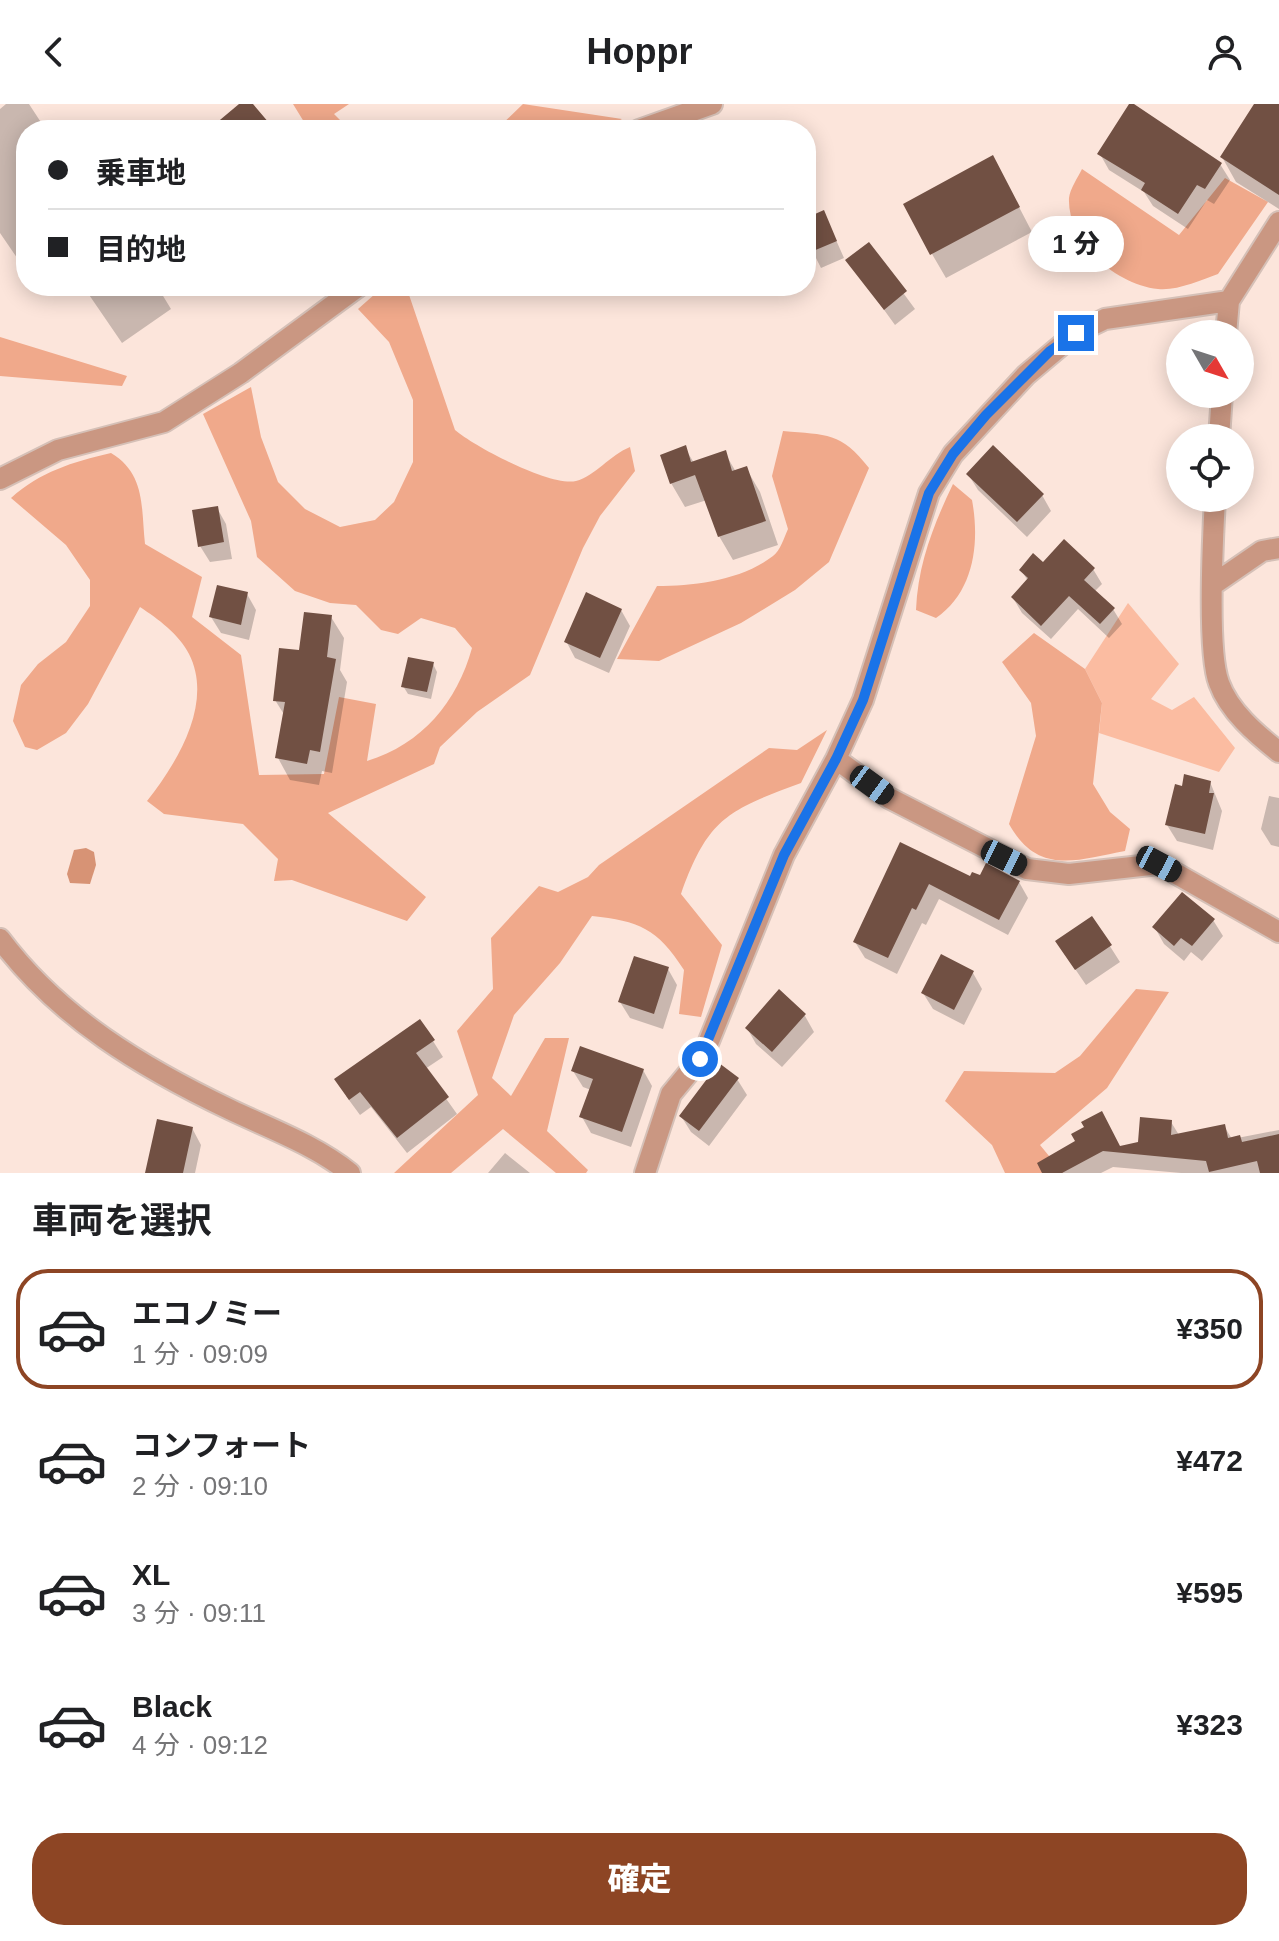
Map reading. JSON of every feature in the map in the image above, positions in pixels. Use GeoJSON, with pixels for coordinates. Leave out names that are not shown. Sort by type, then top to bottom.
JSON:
{"type":"FeatureCollection","features":[{"type":"Feature","properties":{"kind":"street"},"geometry":{"type":"LineString","coordinates":[[667,120],[712,104]]}},
{"type":"Feature","properties":{"kind":"street"},"geometry":{"type":"LineString","coordinates":[[1227,320],[1229,301],[1279,222]]}},
{"type":"Feature","properties":{"kind":"street"},"geometry":{"type":"LineString","coordinates":[[0,479],[58,450],[164,422],[241,373],[345,296]]}},
{"type":"Feature","properties":{"kind":"street"},"geometry":{"type":"LineString","coordinates":[[645,1173],[671,1094],[700,1059],[709,1041],[784,855],[836,759],[880,651],[929,493],[953,454],[986,415],[1050,351],[1076,333],[1105,319],[1229,301]]}},
{"type":"Feature","properties":{"kind":"street"},"geometry":{"type":"LineString","coordinates":[[1215,512],[1218,682],[1238,714],[1279,752]]}},
{"type":"Feature","properties":{"kind":"street"},"geometry":{"type":"LineString","coordinates":[[1214,584],[1262,551],[1279,548]]}},
{"type":"Feature","properties":{"kind":"street"},"geometry":{"type":"LineString","coordinates":[[836,759],[889,798],[1027,869],[1069,874],[1159,864],[1279,932]]}},
{"type":"Feature","properties":{"kind":"street"},"geometry":{"type":"LineString","coordinates":[[4,955],[57,1002],[152,1071],[289,1136],[350,1173]]}},
{"type":"Feature","properties":{"kind":"shaded area"},"geometry":{"type":"Polygon","coordinates":[[[293,104],[349,104],[334,114],[340,120],[303,120],[293,104]]]}},
{"type":"Feature","properties":{"kind":"shaded area"},"geometry":{"type":"Polygon","coordinates":[[[523,104],[622,119],[620,120],[506,120],[523,104]]]}},
{"type":"Feature","properties":{"kind":"shaded area"},"geometry":{"type":"Polygon","coordinates":[[[1082,169],[1179,235],[1225,178],[1268,202],[1218,274],[1181,287],[1158,289],[1142,286],[1111,270],[1085,245],[1076,230],[1069,198],[1082,169]]]}},
{"type":"Feature","properties":{"kind":"shaded area"},"geometry":{"type":"Polygon","coordinates":[[[373,296],[409,296],[455,430],[495,455],[549,478],[576,481],[630,447],[635,471],[600,516],[583,548],[530,675],[477,712],[440,747],[434,764],[328,813],[426,897],[407,921],[292,880],[274,881],[278,859],[243,824],[164,814],[147,801],[170,769],[189,732],[197,692],[196,673],[185,647],[168,628],[140,607],[88,704],[66,733],[37,750],[25,747],[13,721],[21,685],[38,664],[66,642],[90,606],[90,580],[66,545],[11,498],[33,481],[57,469],[111,453],[131,471],[136,482],[142,505],[145,544],[202,577],[192,617],[241,655],[259,775],[324,774],[339,697],[376,704],[367,761],[404,744],[447,703],[472,648],[455,628],[421,618],[398,634],[381,630],[356,605],[330,603],[295,591],[257,557],[251,521],[203,414],[251,387],[261,437],[278,482],[305,509],[340,527],[375,520],[394,502],[413,462],[413,400],[389,342],[358,309],[373,296]]]}},
{"type":"Feature","properties":{"kind":"shaded area"},"geometry":{"type":"Polygon","coordinates":[[[0,337],[127,376],[122,386],[0,376],[0,337]]]}},
{"type":"Feature","properties":{"kind":"shaded area"},"geometry":{"type":"Polygon","coordinates":[[[783,431],[832,438],[850,448],[869,468],[829,562],[795,590],[741,623],[659,661],[617,659],[657,586],[687,585],[733,576],[761,564],[778,551],[788,529],[772,476],[783,431]]]}},
{"type":"Feature","properties":{"kind":"shaded area"},"geometry":{"type":"Polygon","coordinates":[[[953,484],[972,500],[974,549],[959,595],[936,618],[916,610],[917,593],[928,546],[953,484]]]}},
{"type":"Feature","properties":{"kind":"shaded area"},"geometry":{"type":"Polygon","coordinates":[[[1128,603],[1179,664],[1151,699],[1172,710],[1194,697],[1235,748],[1219,772],[1099,733],[1102,703],[1085,669],[1128,603]]]}},
{"type":"Feature","properties":{"kind":"shaded area"},"geometry":{"type":"Polygon","coordinates":[[[1034,633],[1085,669],[1102,703],[1093,784],[1110,812],[1130,829],[1125,851],[1075,860],[1046,858],[1020,840],[1009,824],[1036,736],[1031,703],[1002,662],[1034,633]]]}},
{"type":"Feature","properties":{"kind":"shaded area"},"geometry":{"type":"Polygon","coordinates":[[[827,730],[801,783],[755,801],[724,820],[701,848],[691,869],[681,894],[722,945],[701,1017],[679,1014],[684,970],[665,945],[635,924],[592,916],[560,963],[514,1015],[492,1078],[511,1096],[545,1038],[569,1038],[547,1131],[588,1170],[586,1173],[556,1173],[503,1129],[451,1173],[394,1173],[478,1095],[457,1031],[493,989],[491,938],[539,886],[558,892],[588,877],[599,865],[769,748],[797,750],[827,730]]]}},
{"type":"Feature","properties":{"kind":"shaded area"},"geometry":{"type":"Polygon","coordinates":[[[86,848],[94,852],[96,865],[90,884],[70,883],[67,874],[74,850],[86,848]]]}},
{"type":"Feature","properties":{"kind":"shaded area"},"geometry":{"type":"Polygon","coordinates":[[[1136,989],[1169,992],[1107,1088],[1040,1145],[1063,1173],[1005,1173],[992,1145],[945,1101],[964,1071],[1055,1073],[1080,1056],[1136,989]]]}},
{"type":"Feature","properties":{"kind":"building"},"geometry":{"type":"Polygon","coordinates":[[[239,104],[253,104],[267,120],[220,120],[239,104]]]}},
{"type":"Feature","properties":{"kind":"building"},"geometry":{"type":"Polygon","coordinates":[[[1129,104],[1134,104],[1222,163],[1205,189],[1197,185],[1178,214],[1141,190],[1145,183],[1097,154],[1129,104]]]}},
{"type":"Feature","properties":{"kind":"building"},"geometry":{"type":"Polygon","coordinates":[[[1254,104],[1279,104],[1279,195],[1220,157],[1254,104]]]}},
{"type":"Feature","properties":{"kind":"building"},"geometry":{"type":"Polygon","coordinates":[[[993,155],[1020,207],[930,255],[903,204],[993,155]]]}},
{"type":"Feature","properties":{"kind":"building"},"geometry":{"type":"Polygon","coordinates":[[[824,210],[837,241],[816,250],[816,214],[824,210]]]}},
{"type":"Feature","properties":{"kind":"building"},"geometry":{"type":"Polygon","coordinates":[[[869,242],[907,291],[884,310],[845,260],[869,242]]]}},
{"type":"Feature","properties":{"kind":"building"},"geometry":{"type":"Polygon","coordinates":[[[686,445],[691,462],[726,450],[732,471],[747,466],[766,521],[718,537],[695,475],[670,484],[660,455],[686,445]]]}},
{"type":"Feature","properties":{"kind":"building"},"geometry":{"type":"Polygon","coordinates":[[[993,445],[1044,494],[1017,522],[966,474],[993,445]]]}},
{"type":"Feature","properties":{"kind":"building"},"geometry":{"type":"Polygon","coordinates":[[[218,506],[224,542],[198,547],[192,510],[218,506]]]}},
{"type":"Feature","properties":{"kind":"building"},"geometry":{"type":"Polygon","coordinates":[[[1064,539],[1095,568],[1084,580],[1115,608],[1100,624],[1069,596],[1041,626],[1011,597],[1028,578],[1019,570],[1033,553],[1043,562],[1064,539]]]}},
{"type":"Feature","properties":{"kind":"building"},"geometry":{"type":"Polygon","coordinates":[[[217,585],[248,592],[241,625],[209,617],[217,585]]]}},
{"type":"Feature","properties":{"kind":"building"},"geometry":{"type":"Polygon","coordinates":[[[586,592],[622,609],[600,658],[564,642],[586,592]]]}},
{"type":"Feature","properties":{"kind":"building"},"geometry":{"type":"Polygon","coordinates":[[[304,612],[332,615],[327,657],[336,659],[320,752],[310,750],[307,764],[275,758],[285,702],[273,701],[279,648],[299,650],[304,612]]]}},
{"type":"Feature","properties":{"kind":"building"},"geometry":{"type":"Polygon","coordinates":[[[408,657],[434,662],[427,692],[401,687],[408,657]]]}},
{"type":"Feature","properties":{"kind":"building"},"geometry":{"type":"Polygon","coordinates":[[[1184,774],[1211,781],[1209,793],[1214,793],[1205,834],[1165,825],[1175,784],[1182,786],[1184,774]]]}},
{"type":"Feature","properties":{"kind":"building"},"geometry":{"type":"Polygon","coordinates":[[[900,842],[970,876],[972,872],[980,875],[986,863],[1020,881],[999,920],[929,884],[916,910],[912,908],[888,958],[853,942],[900,842]]]}},
{"type":"Feature","properties":{"kind":"building"},"geometry":{"type":"Polygon","coordinates":[[[1182,892],[1215,919],[1192,946],[1181,938],[1174,946],[1152,927],[1182,892]]]}},
{"type":"Feature","properties":{"kind":"building"},"geometry":{"type":"Polygon","coordinates":[[[1092,916],[1112,945],[1075,970],[1055,941],[1092,916]]]}},
{"type":"Feature","properties":{"kind":"building"},"geometry":{"type":"Polygon","coordinates":[[[941,954],[974,971],[954,1010],[921,993],[941,954]]]}},
{"type":"Feature","properties":{"kind":"building"},"geometry":{"type":"Polygon","coordinates":[[[634,956],[669,967],[654,1014],[618,1002],[634,956]]]}},
{"type":"Feature","properties":{"kind":"building"},"geometry":{"type":"Polygon","coordinates":[[[779,989],[806,1014],[772,1052],[745,1028],[779,989]]]}},
{"type":"Feature","properties":{"kind":"building"},"geometry":{"type":"Polygon","coordinates":[[[420,1019],[435,1040],[416,1053],[449,1097],[397,1138],[360,1092],[349,1100],[334,1079],[420,1019]]]}},
{"type":"Feature","properties":{"kind":"building"},"geometry":{"type":"Polygon","coordinates":[[[580,1046],[644,1069],[622,1132],[579,1117],[593,1079],[571,1071],[580,1046]]]}},
{"type":"Feature","properties":{"kind":"building"},"geometry":{"type":"Polygon","coordinates":[[[719,1063],[739,1078],[699,1131],[679,1116],[719,1063]]]}},
{"type":"Feature","properties":{"kind":"building"},"geometry":{"type":"Polygon","coordinates":[[[1102,1111],[1120,1146],[1138,1142],[1140,1117],[1172,1120],[1171,1135],[1225,1124],[1228,1138],[1240,1135],[1242,1142],[1279,1134],[1279,1173],[1260,1173],[1257,1161],[1209,1172],[1206,1161],[1103,1151],[1062,1173],[1042,1173],[1037,1163],[1075,1141],[1071,1134],[1084,1127],[1081,1122],[1102,1111]]]}},
{"type":"Feature","properties":{"kind":"building"},"geometry":{"type":"Polygon","coordinates":[[[157,1119],[193,1127],[183,1173],[145,1173],[157,1119]]]}},
{"type":"Feature","properties":{"kind":"route"},"geometry":{"type":"LineString","coordinates":[[700,1059],[784,855],[836,759],[863,700],[929,493],[953,454],[986,415],[1050,351],[1076,333]]}}]}
